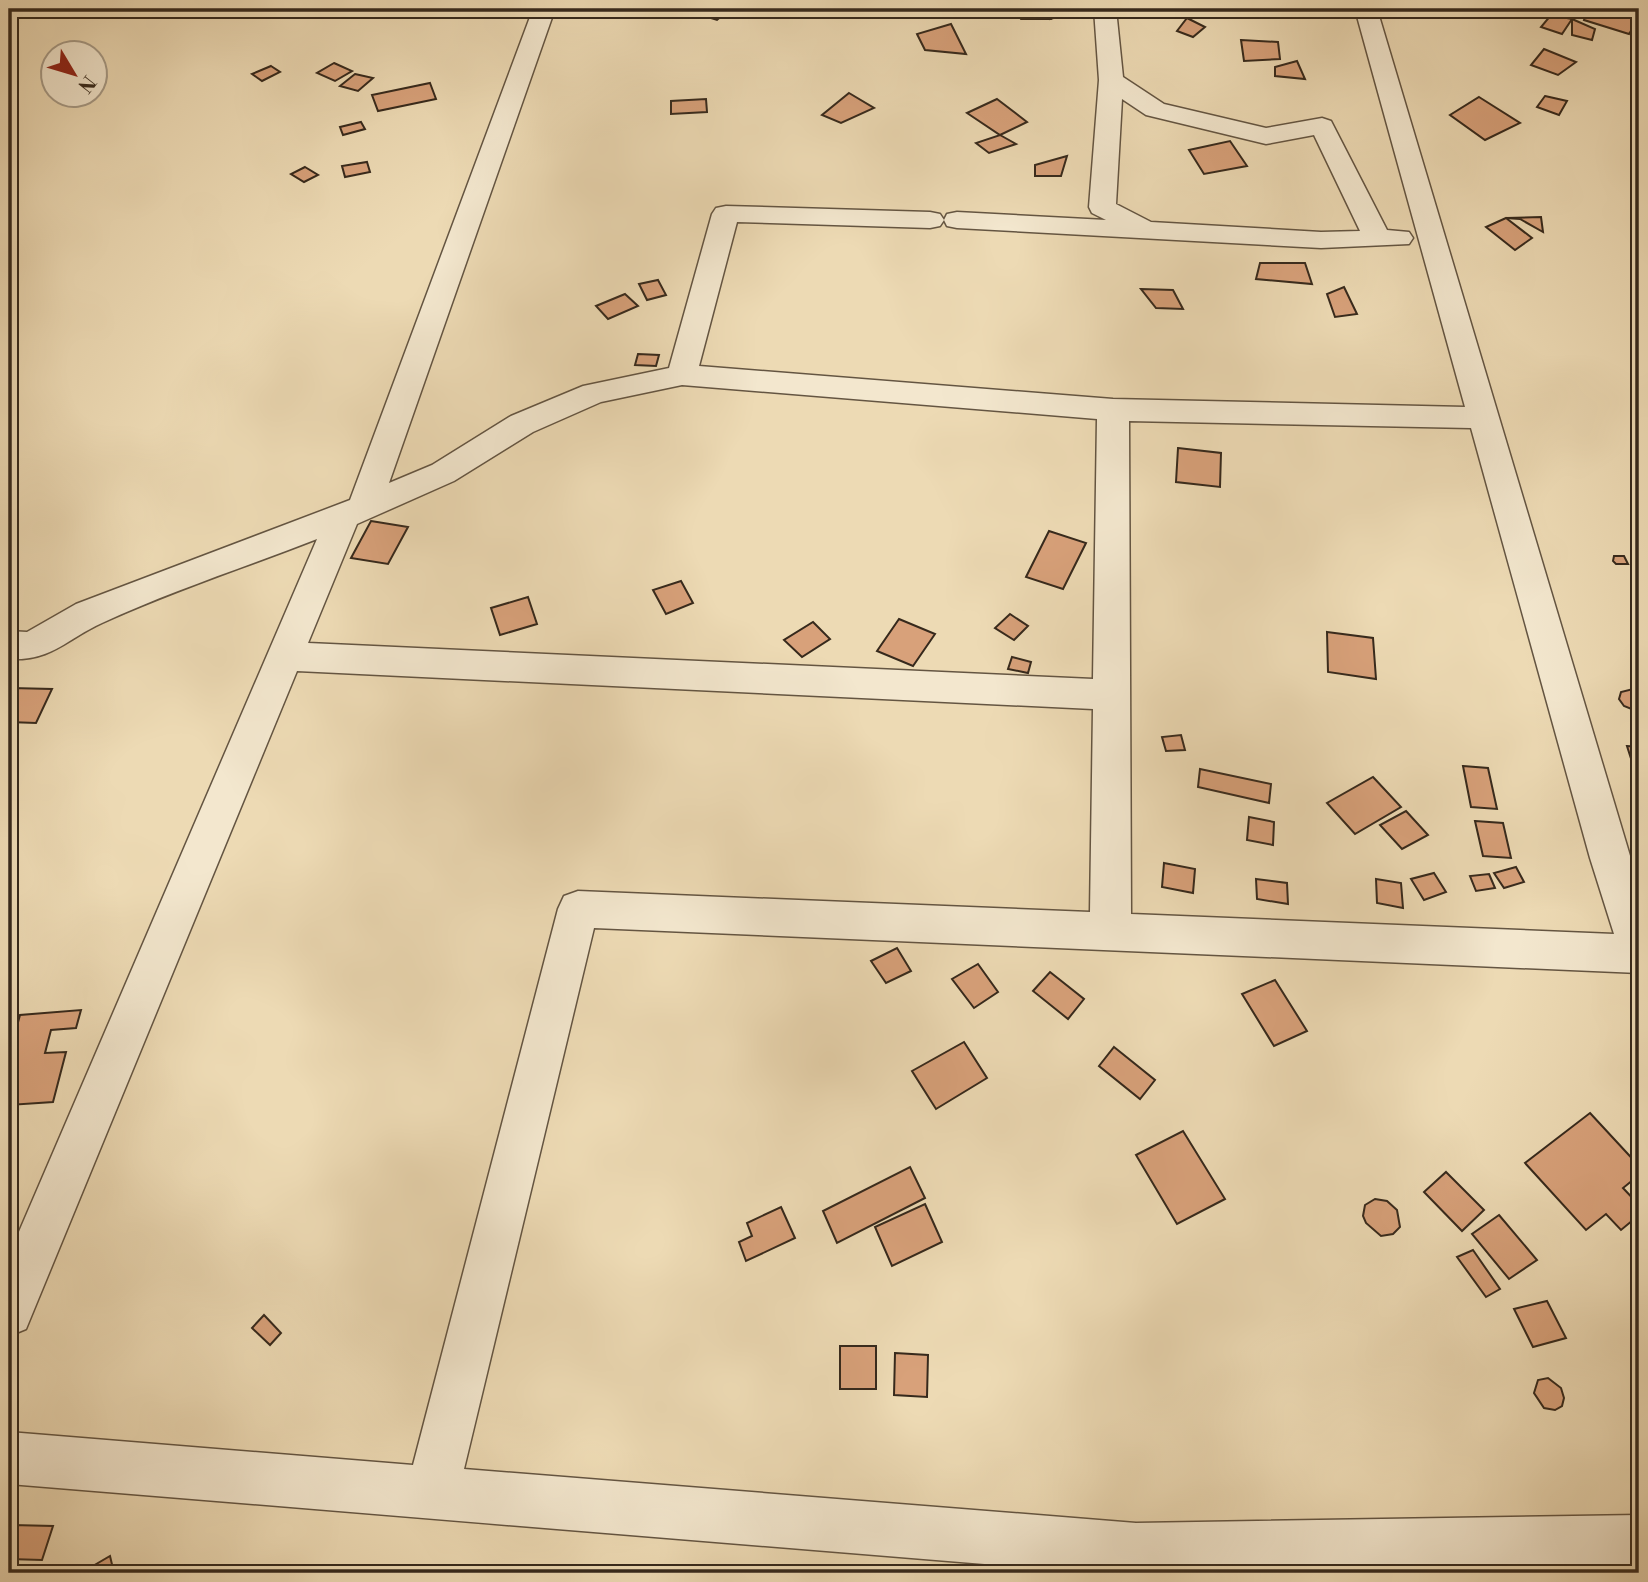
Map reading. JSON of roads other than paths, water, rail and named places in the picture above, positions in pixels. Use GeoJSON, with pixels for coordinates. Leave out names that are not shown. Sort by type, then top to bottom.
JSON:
{"type":"FeatureCollection","features":[{"type":"Feature","properties":{"kind":"street"},"geometry":{"type":"LineString","coordinates":[[9,1312],[285,656],[354,512],[544,9]]}},
{"type":"Feature","properties":{"kind":"street"},"geometry":{"type":"LineString","coordinates":[[1028,224],[1086,192],[1111,80],[1105,9]]}},
{"type":"Feature","properties":{"kind":"street"},"geometry":{"type":"LineString","coordinates":[[1366,9],[1483,418],[1625,851],[1639,947]]}},
{"type":"Feature","properties":{"kind":"street"},"geometry":{"type":"LineString","coordinates":[[1111,80],[1155,110],[1266,136],[1322,126],[1377,239]]}},
{"type":"Feature","properties":{"kind":"street"},"geometry":{"type":"LineString","coordinates":[[1086,192],[1102,207],[1146,231]]}},
{"type":"Feature","properties":{"kind":"street"},"geometry":{"type":"LineString","coordinates":[[682,375],[726,214],[943,220],[1321,240],[1431,237]]}},
{"type":"Feature","properties":{"kind":"street"},"geometry":{"type":"LineString","coordinates":[[9,645],[32,646],[88,614],[354,512],[443,473],[522,424],[594,393],[682,375],[1113,410],[1483,418]]}},
{"type":"Feature","properties":{"kind":"street"},"geometry":{"type":"LineString","coordinates":[[1110,931],[1113,410]]}},
{"type":"Feature","properties":{"kind":"street"},"geometry":{"type":"LineString","coordinates":[[285,656],[1112,695]]}},
{"type":"Feature","properties":{"kind":"street"},"geometry":{"type":"LineString","coordinates":[[432,1492],[578,909],[1639,954]]}},
{"type":"Feature","properties":{"kind":"street"},"geometry":{"type":"LineString","coordinates":[[9,1458],[432,1492],[1136,1562],[1639,1542]]}}]}
